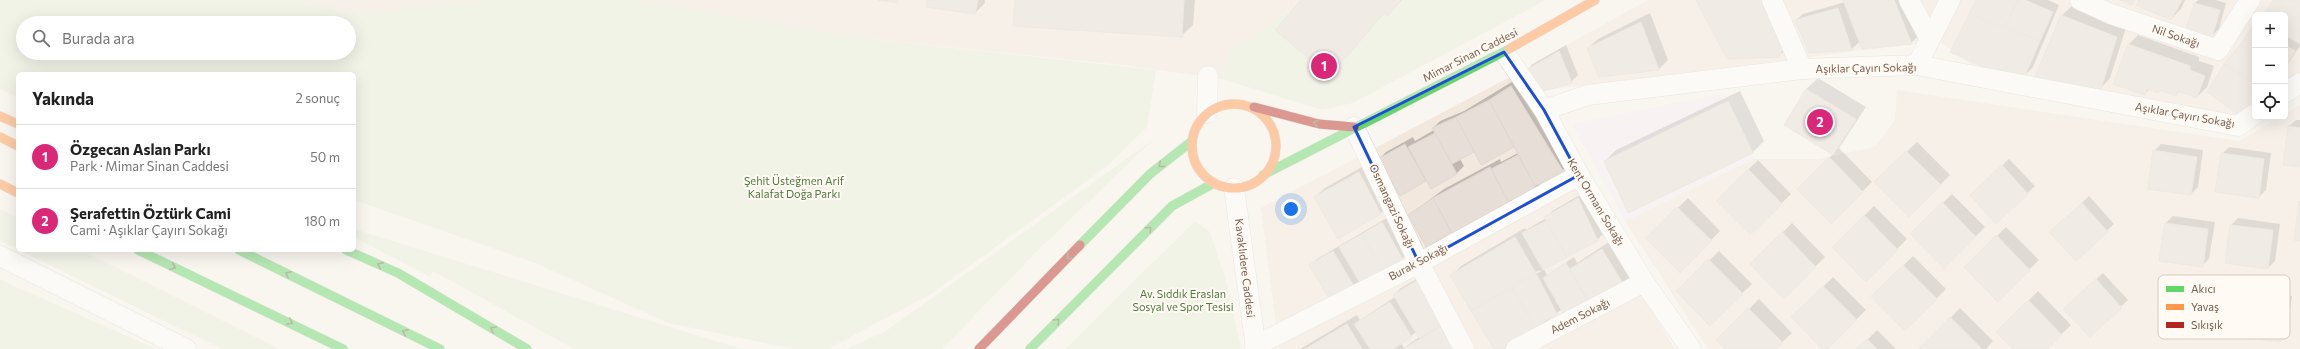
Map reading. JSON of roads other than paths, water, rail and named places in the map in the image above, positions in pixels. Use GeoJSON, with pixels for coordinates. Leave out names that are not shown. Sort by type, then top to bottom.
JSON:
{"type":"FeatureCollection","features":[{"type":"Feature","properties":{"kind":"main road","name":"Mimar Sinan Caddesi"},"geometry":{"type":"LineString","coordinates":[[1263,175],[1354,127],[1504,52],[1595,0]]}},
{"type":"Feature","properties":{"kind":"main road"},"geometry":{"type":"LineString","coordinates":[[1247,105],[1258,111],[1267,119],[1273,130],[1276,142],[1275,154],[1271,166],[1255,182],[1234,188],[1214,183],[1204,176],[1197,166],[1192,155],[1192,141],[1199,121],[1207,113],[1219,106],[1233,103],[1247,105],[1319,124],[1354,127]]}},
{"type":"Feature","properties":{"kind":"main road"},"geometry":{"type":"LineString","coordinates":[[0,116],[16,123]]}},
{"type":"Feature","properties":{"kind":"main road"},"geometry":{"type":"LineString","coordinates":[[0,137],[16,145]]}},
{"type":"Feature","properties":{"kind":"main road"},"geometry":{"type":"LineString","coordinates":[[977,349],[1150,174],[1192,141]]}},
{"type":"Feature","properties":{"kind":"main road"},"geometry":{"type":"LineString","coordinates":[[1030,349],[1172,206],[1214,183]]}},
{"type":"Feature","properties":{"kind":"main road"},"geometry":{"type":"LineString","coordinates":[[0,184],[16,192]]}},
{"type":"Feature","properties":{"kind":"main road"},"geometry":{"type":"LineString","coordinates":[[142,252],[343,349]]}},
{"type":"Feature","properties":{"kind":"main road"},"geometry":{"type":"LineString","coordinates":[[243,252],[440,349]]}},
{"type":"Feature","properties":{"kind":"main road"},"geometry":{"type":"LineString","coordinates":[[351,252],[398,273],[526,349]]}},
{"type":"Feature","properties":{"kind":"street"},"geometry":{"type":"LineString","coordinates":[[1772,0],[1802,69]]}},
{"type":"Feature","properties":{"kind":"street"},"geometry":{"type":"LineString","coordinates":[[1909,0],[1930,39]]}},
{"type":"Feature","properties":{"kind":"street"},"geometry":{"type":"LineString","coordinates":[[1917,65],[1950,0]]}},
{"type":"Feature","properties":{"kind":"street","name":"Nil Sokağı"},"geometry":{"type":"LineString","coordinates":[[2080,0],[2111,14],[2218,50],[2250,0]]}},
{"type":"Feature","properties":{"kind":"street","name":"Kent Ormanı Sokağı"},"geometry":{"type":"LineString","coordinates":[[1504,52],[1544,110],[1579,175],[1644,282],[1691,349]]}},
{"type":"Feature","properties":{"kind":"street","name":"Aşıklar Çayırı Sokağı"},"geometry":{"type":"LineString","coordinates":[[1544,110],[1588,95],[1802,69],[1917,65],[2238,126],[2252,116]]}},
{"type":"Feature","properties":{"kind":"street"},"geometry":{"type":"LineString","coordinates":[[1207,113],[1208,76]]}},
{"type":"Feature","properties":{"kind":"street"},"geometry":{"type":"LineString","coordinates":[[2288,92],[2300,83]]}},
{"type":"Feature","properties":{"kind":"street","name":"Osmangazi Sokağı"},"geometry":{"type":"LineString","coordinates":[[1354,127],[1419,263],[1464,349]]}},
{"type":"Feature","properties":{"kind":"street","name":"Burak Sokağı"},"geometry":{"type":"LineString","coordinates":[[1255,348],[1419,263],[1579,175]]}},
{"type":"Feature","properties":{"kind":"street","name":"Kavaklıdere Caddesi"},"geometry":{"type":"LineString","coordinates":[[1234,188],[1255,348]]}},
{"type":"Feature","properties":{"kind":"street"},"geometry":{"type":"LineString","coordinates":[[0,256],[186,349]]}},
{"type":"Feature","properties":{"kind":"street","name":"Adem Sokağı"},"geometry":{"type":"LineString","coordinates":[[1516,349],[1644,282]]}},
{"type":"Feature","properties":{"kind":"place","name":"Özgecan Aslan Parkı"},"geometry":{"type":"Point","coordinates":[1324,66]}},
{"type":"Feature","properties":{"kind":"place","name":"Şerafettin Öztürk Cami"},"geometry":{"type":"Point","coordinates":[1820,122]}},
{"type":"Feature","properties":{"kind":"park label","name":"Şehit Üsteğmen Arif Kalafat Doğa Parkı"},"geometry":{"type":"Point","coordinates":[794,187]}},
{"type":"Feature","properties":{"kind":"park label","name":"Av. Sıddık Eraslan Sosyal ve Spor Tesisi"},"geometry":{"type":"Point","coordinates":[1183,300]}}]}
